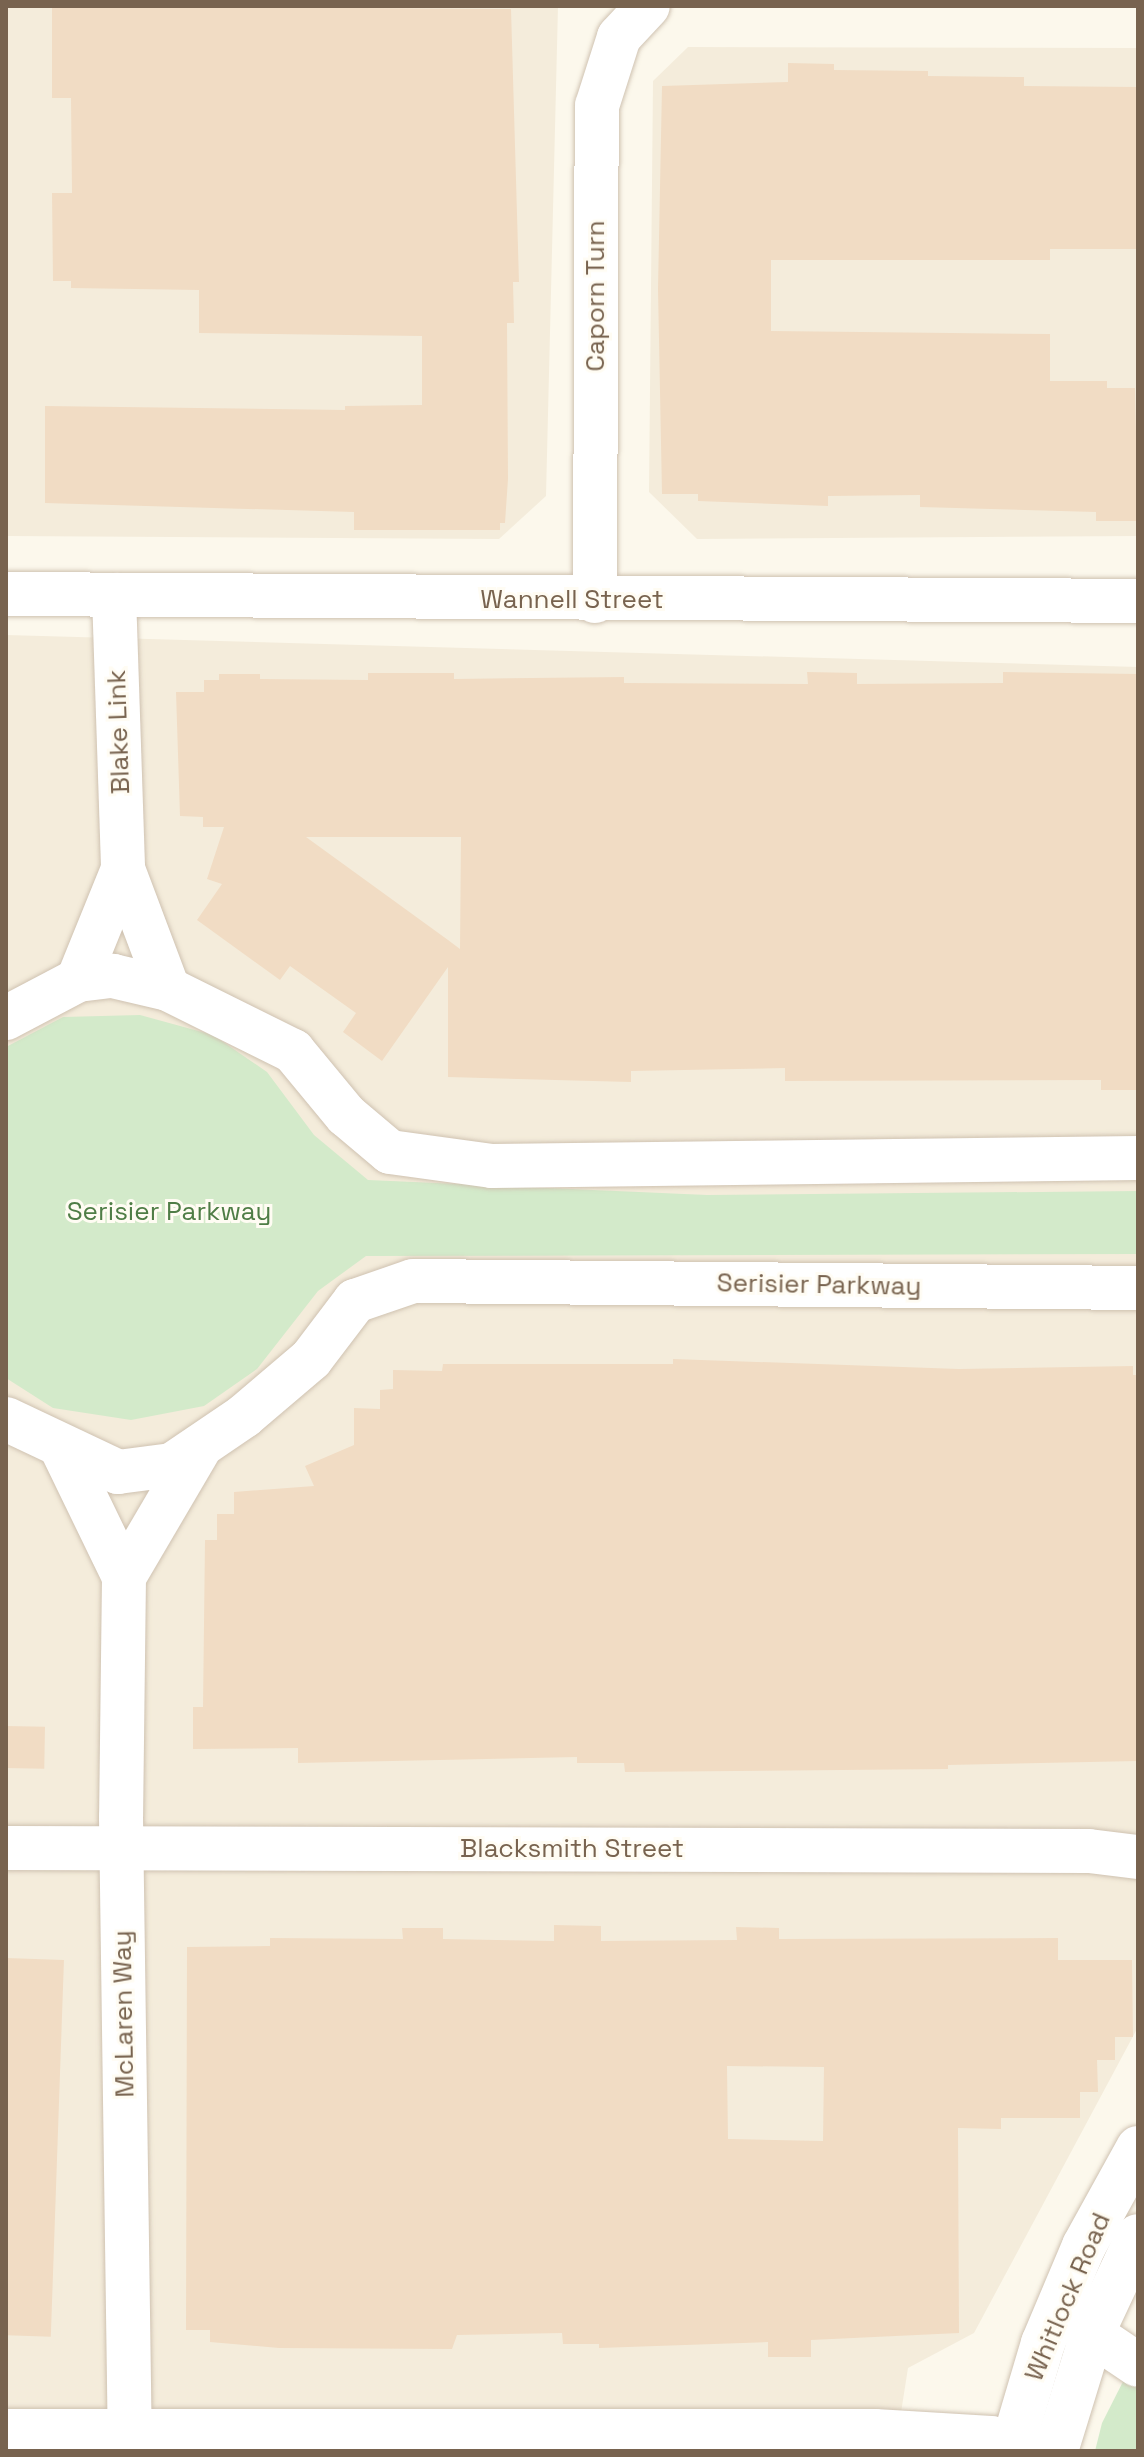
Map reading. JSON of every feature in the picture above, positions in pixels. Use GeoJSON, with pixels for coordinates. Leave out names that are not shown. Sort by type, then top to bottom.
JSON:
{"type":"FeatureCollection","features":[{"type":"Feature","properties":{"kind":"street","name":"Caporn Turn"},"geometry":{"type":"LineString","coordinates":[[595,601],[597,106],[609,58],[638,9]]}},
{"type":"Feature","properties":{"kind":"street","name":"Wannell Street"},"geometry":{"type":"LineString","coordinates":[[6,594],[595,601],[1138,601]]}},
{"type":"Feature","properties":{"kind":"street","name":"Blake Link"},"geometry":{"type":"LineString","coordinates":[[96,978],[123,869],[114,595]]}},
{"type":"Feature","properties":{"kind":"street","name":"Blake Link"},"geometry":{"type":"LineString","coordinates":[[123,869],[168,989]]}},
{"type":"Feature","properties":{"kind":"street"},"geometry":{"type":"LineString","coordinates":[[6,1018],[96,978],[168,989],[293,1051],[346,1115],[390,1152],[492,1166],[1138,1158]]}},
{"type":"Feature","properties":{"kind":"street","name":"Serisier Parkway"},"geometry":{"type":"LineString","coordinates":[[6,1419],[118,1472],[172,1465],[198,1451],[311,1359],[355,1301],[413,1281],[1138,1288]]}},
{"type":"Feature","properties":{"kind":"street","name":"McLaren Way"},"geometry":{"type":"LineString","coordinates":[[61,1447],[124,1577],[122,1848],[130,2442]]}},
{"type":"Feature","properties":{"kind":"street"},"geometry":{"type":"LineString","coordinates":[[124,1577],[198,1451]]}},
{"type":"Feature","properties":{"kind":"street","name":"Blacksmith Street"},"geometry":{"type":"LineString","coordinates":[[6,1848],[1089,1851],[1138,1857]]}},
{"type":"Feature","properties":{"kind":"street","name":"Whitlock Road"},"geometry":{"type":"LineString","coordinates":[[1023,2448],[1043,2343],[1084,2246],[1138,2148]]}},
{"type":"Feature","properties":{"kind":"street","name":"Whitlock Road"},"geometry":{"type":"LineString","coordinates":[[1056,2451],[1092,2334],[1138,2236]]}},
{"type":"Feature","properties":{"kind":"street"},"geometry":{"type":"LineString","coordinates":[[1092,2334],[1138,2365]]}},
{"type":"Feature","properties":{"kind":"street"},"geometry":{"type":"LineString","coordinates":[[6,2431],[130,2442],[461,2440],[875,2431],[1023,2448]]}},
{"type":"Feature","properties":{"kind":"shaded area"},"geometry":{"type":"Polygon","coordinates":[[[6,6],[558,6],[546,496],[499,539],[6,536],[6,6]]]}},
{"type":"Feature","properties":{"kind":"shaded area"},"geometry":{"type":"Polygon","coordinates":[[[688,47],[1138,48],[1138,536],[697,539],[649,492],[653,81],[688,47]]]}},
{"type":"Feature","properties":{"kind":"shaded area"},"geometry":{"type":"Polygon","coordinates":[[[6,635],[1138,667],[1138,2027],[974,2333],[908,2368],[895,2451],[6,2451],[6,635]]]}},
{"type":"Feature","properties":{"kind":"green space","name":"Serisier Parkway"},"geometry":{"type":"Polygon","coordinates":[[[140,1015],[213,1035],[267,1072],[314,1135],[368,1180],[707,1195],[1138,1191],[1138,1254],[366,1256],[318,1291],[257,1369],[204,1406],[131,1420],[53,1408],[6,1378],[6,1047],[63,1017],[140,1015]]]}},
{"type":"Feature","properties":{"kind":"green space"},"geometry":{"type":"Polygon","coordinates":[[[1138,2352],[1138,2451],[1095,2451],[1102,2423],[1138,2352]]]}},
{"type":"Feature","properties":{"kind":"building"},"geometry":{"type":"Polygon","coordinates":[[[52,6],[511,9],[519,282],[513,282],[514,323],[507,323],[508,479],[505,523],[500,523],[500,530],[354,530],[354,512],[45,503],[45,406],[345,410],[345,406],[422,405],[422,336],[199,333],[199,290],[71,288],[71,281],[53,281],[52,193],[72,193],[71,98],[52,98],[52,6]]]}},
{"type":"Feature","properties":{"kind":"building"},"geometry":{"type":"Polygon","coordinates":[[[788,63],[834,64],[834,70],[928,71],[928,76],[1024,77],[1024,86],[1138,87],[1138,249],[1050,249],[1050,260],[771,260],[771,331],[1050,334],[1050,381],[1107,381],[1107,388],[1135,388],[1138,521],[1096,521],[1096,512],[920,507],[920,495],[828,496],[828,506],[698,501],[698,494],[662,494],[658,289],[662,86],[788,82],[788,63]]]}},
{"type":"Feature","properties":{"kind":"building"},"geometry":{"type":"Polygon","coordinates":[[[807,672],[857,673],[857,684],[1003,683],[1003,672],[1138,674],[1138,1090],[1101,1090],[1101,1080],[785,1081],[785,1068],[631,1071],[631,1082],[448,1077],[448,967],[382,1061],[343,1032],[356,1013],[290,966],[280,980],[197,920],[222,884],[207,879],[224,827],[203,827],[203,817],[180,816],[176,692],[204,692],[204,680],[219,680],[219,674],[260,674],[260,679],[368,680],[368,673],[454,673],[454,679],[624,677],[624,683],[808,684],[807,672]],[[306,837],[460,949],[461,837],[306,837]]]}},
{"type":"Feature","properties":{"kind":"building"},"geometry":{"type":"Polygon","coordinates":[[[673,1359],[959,1369],[1133,1366],[1133,1375],[1138,1375],[1138,1761],[948,1765],[948,1769],[625,1772],[624,1763],[577,1763],[577,1757],[298,1763],[298,1748],[193,1749],[193,1707],[203,1707],[205,1540],[217,1540],[217,1514],[234,1514],[234,1492],[314,1486],[305,1466],[354,1445],[354,1408],[380,1409],[380,1390],[393,1389],[393,1370],[442,1371],[443,1364],[673,1364],[673,1359]]]}},
{"type":"Feature","properties":{"kind":"building"},"geometry":{"type":"Polygon","coordinates":[[[6,1726],[45,1727],[44,1769],[6,1768],[6,1726]]]}},
{"type":"Feature","properties":{"kind":"building"},"geometry":{"type":"Polygon","coordinates":[[[554,1925],[601,1926],[601,1941],[737,1940],[736,1927],[779,1928],[779,1939],[1058,1938],[1058,1960],[1132,1960],[1133,2037],[1115,2037],[1115,2060],[1097,2060],[1098,2092],[1080,2092],[1080,2118],[1001,2118],[1001,2129],[958,2128],[959,2333],[811,2340],[811,2357],[768,2357],[768,2342],[599,2348],[599,2344],[563,2344],[562,2333],[457,2335],[452,2349],[279,2348],[210,2342],[210,2330],[186,2330],[187,1947],[270,1946],[270,1938],[403,1939],[402,1928],[443,1928],[443,1939],[554,1941],[554,1925]],[[727,2066],[728,2139],[823,2141],[824,2067],[727,2066]]]}},
{"type":"Feature","properties":{"kind":"building"},"geometry":{"type":"Polygon","coordinates":[[[6,1958],[64,1960],[51,2337],[6,2335],[6,1958]]]}}]}
